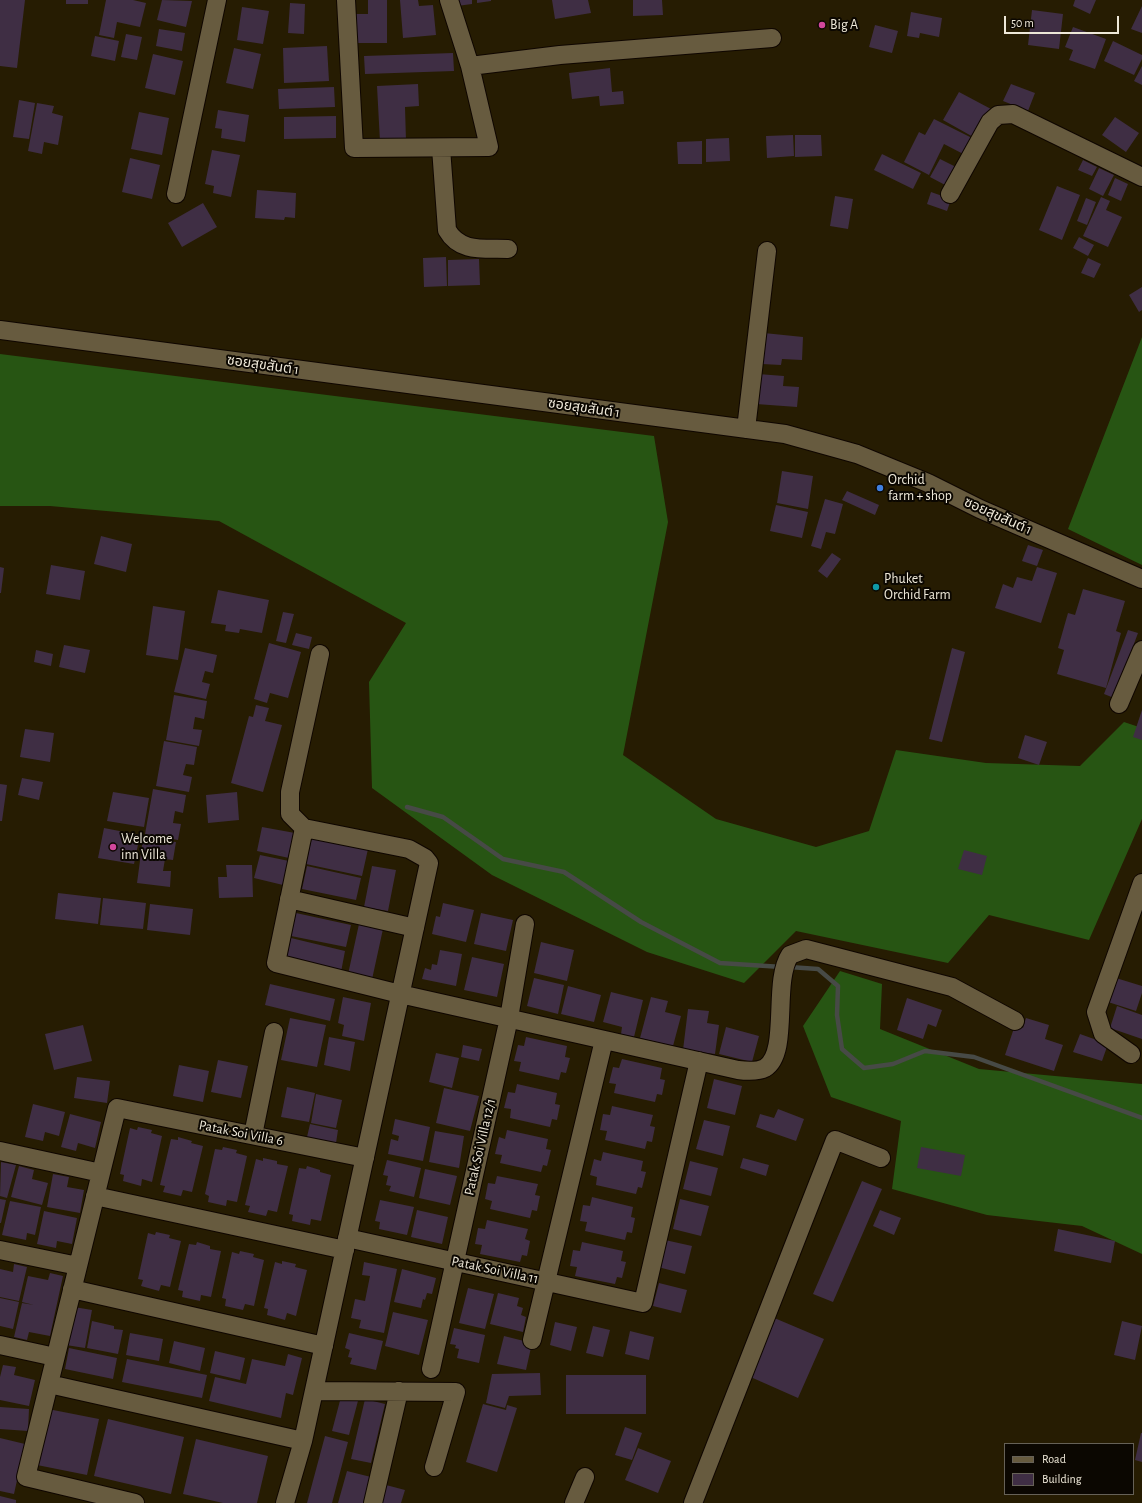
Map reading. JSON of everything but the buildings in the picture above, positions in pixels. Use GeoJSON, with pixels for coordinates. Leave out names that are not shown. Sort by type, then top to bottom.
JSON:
{"type":"FeatureCollection","features":[{"type":"Feature","properties":{"kind":"street"},"geometry":{"type":"LineString","coordinates":[[176,194],[217,0]]}},
{"type":"Feature","properties":{"kind":"street"},"geometry":{"type":"LineString","coordinates":[[346,0],[354,148],[489,147],[470,66],[449,0]]}},
{"type":"Feature","properties":{"kind":"street"},"geometry":{"type":"LineString","coordinates":[[470,66],[560,55],[772,38]]}},
{"type":"Feature","properties":{"kind":"street"},"geometry":{"type":"LineString","coordinates":[[950,194],[990,122],[998,115],[1013,114],[1142,177]]}},
{"type":"Feature","properties":{"kind":"street"},"geometry":{"type":"LineString","coordinates":[[441,148],[447,230],[453,240],[464,247],[508,249]]}},
{"type":"Feature","properties":{"kind":"street"},"geometry":{"type":"LineString","coordinates":[[746,428],[767,251]]}},
{"type":"Feature","properties":{"kind":"street","name":"ซอยสุขสันต์ 1"},"geometry":{"type":"LineString","coordinates":[[0,330],[785,434],[857,454],[928,483],[980,509],[1142,579]]}},
{"type":"Feature","properties":{"kind":"street"},"geometry":{"type":"LineString","coordinates":[[1119,704],[1142,650]]}},
{"type":"Feature","properties":{"kind":"street"},"geometry":{"type":"LineString","coordinates":[[285,1503],[303,1441],[429,863],[425,858],[409,849],[304,828],[290,814],[290,792],[320,654]]}},
{"type":"Feature","properties":{"kind":"street"},"geometry":{"type":"LineString","coordinates":[[304,828],[276,963],[400,994],[738,1070],[752,1071],[765,1068],[773,1059],[779,1044],[784,965],[790,955],[806,949],[952,987],[1015,1021]]}},
{"type":"Feature","properties":{"kind":"street"},"geometry":{"type":"LineString","coordinates":[[1131,1054],[1103,1034],[1096,1012],[1142,883]]}},
{"type":"Feature","properties":{"kind":"street"},"geometry":{"type":"LineString","coordinates":[[289,899],[415,928]]}},
{"type":"Feature","properties":{"kind":"street","name":"Patak Soi Villa 12/1"},"geometry":{"type":"LineString","coordinates":[[431,1369],[509,1018],[525,924]]}},
{"type":"Feature","properties":{"kind":"street"},"geometry":{"type":"LineString","coordinates":[[253,1135],[274,1032]]}},
{"type":"Feature","properties":{"kind":"street"},"geometry":{"type":"LineString","coordinates":[[532,1340],[604,1040]]}},
{"type":"Feature","properties":{"kind":"street","name":"Patak Soi Villa 11"},"geometry":{"type":"LineString","coordinates":[[95,1196],[346,1244],[455,1262],[643,1303],[699,1061]]}},
{"type":"Feature","properties":{"kind":"street","name":"Patak Soi Villa 6"},"geometry":{"type":"LineString","coordinates":[[101,1173],[117,1108],[365,1158]]}},
{"type":"Feature","properties":{"kind":"street"},"geometry":{"type":"LineString","coordinates":[[693,1503],[835,1140],[881,1158]]}},
{"type":"Feature","properties":{"kind":"street"},"geometry":{"type":"LineString","coordinates":[[0,1151],[101,1173],[26,1477],[136,1503]]}},
{"type":"Feature","properties":{"kind":"street"},"geometry":{"type":"LineString","coordinates":[[0,1250],[78,1266]]}},
{"type":"Feature","properties":{"kind":"street"},"geometry":{"type":"LineString","coordinates":[[72,1289],[324,1346]]}},
{"type":"Feature","properties":{"kind":"street"},"geometry":{"type":"LineString","coordinates":[[0,1345],[56,1357]]}},
{"type":"Feature","properties":{"kind":"street"},"geometry":{"type":"LineString","coordinates":[[49,1384],[303,1441]]}},
{"type":"Feature","properties":{"kind":"street"},"geometry":{"type":"LineString","coordinates":[[314,1391],[456,1392],[434,1468]]}},
{"type":"Feature","properties":{"kind":"street"},"geometry":{"type":"LineString","coordinates":[[373,1503],[400,1391]]}},
{"type":"Feature","properties":{"kind":"street"},"geometry":{"type":"LineString","coordinates":[[574,1503],[585,1477]]}},
{"type":"Feature","properties":{"kind":"green space"},"geometry":{"type":"Polygon","coordinates":[[[1142,337],[1142,565],[1068,529],[1142,337]]]}},
{"type":"Feature","properties":{"kind":"green space"},"geometry":{"type":"Polygon","coordinates":[[[0,354],[654,436],[668,522],[623,755],[716,819],[816,847],[869,831],[896,750],[986,763],[1080,766],[1124,722],[1142,728],[1142,819],[1089,940],[989,915],[948,963],[796,931],[744,983],[647,952],[492,875],[372,788],[369,682],[406,623],[219,521],[50,506],[0,506],[0,354]]]}},
{"type":"Feature","properties":{"kind":"green space"},"geometry":{"type":"Polygon","coordinates":[[[840,971],[882,984],[880,1029],[979,1069],[1142,1084],[1142,1254],[1082,1226],[987,1215],[892,1189],[901,1121],[831,1097],[803,1026],[840,971]]]}},
{"type":"Feature","properties":{"kind":"waterway"},"geometry":{"type":"LineString","coordinates":[[407,807],[443,817],[503,859],[564,872],[641,922],[720,963],[782,967]]}},
{"type":"Feature","properties":{"kind":"waterway"},"geometry":{"type":"LineString","coordinates":[[789,967],[818,969],[838,986],[837,1015],[842,1049],[864,1068],[893,1064],[925,1051],[974,1057],[1142,1118]]}},
{"type":"Feature","properties":{"kind":"place","name":"Big A"},"geometry":{"type":"Point","coordinates":[822,25]}},
{"type":"Feature","properties":{"kind":"place","name":"Orchid farm + shop"},"geometry":{"type":"Point","coordinates":[880,488]}},
{"type":"Feature","properties":{"kind":"place","name":"Phuket Orchid Farm"},"geometry":{"type":"Point","coordinates":[876,587]}},
{"type":"Feature","properties":{"kind":"place","name":"Welcome inn Villa"},"geometry":{"type":"Point","coordinates":[113,847]}}]}
